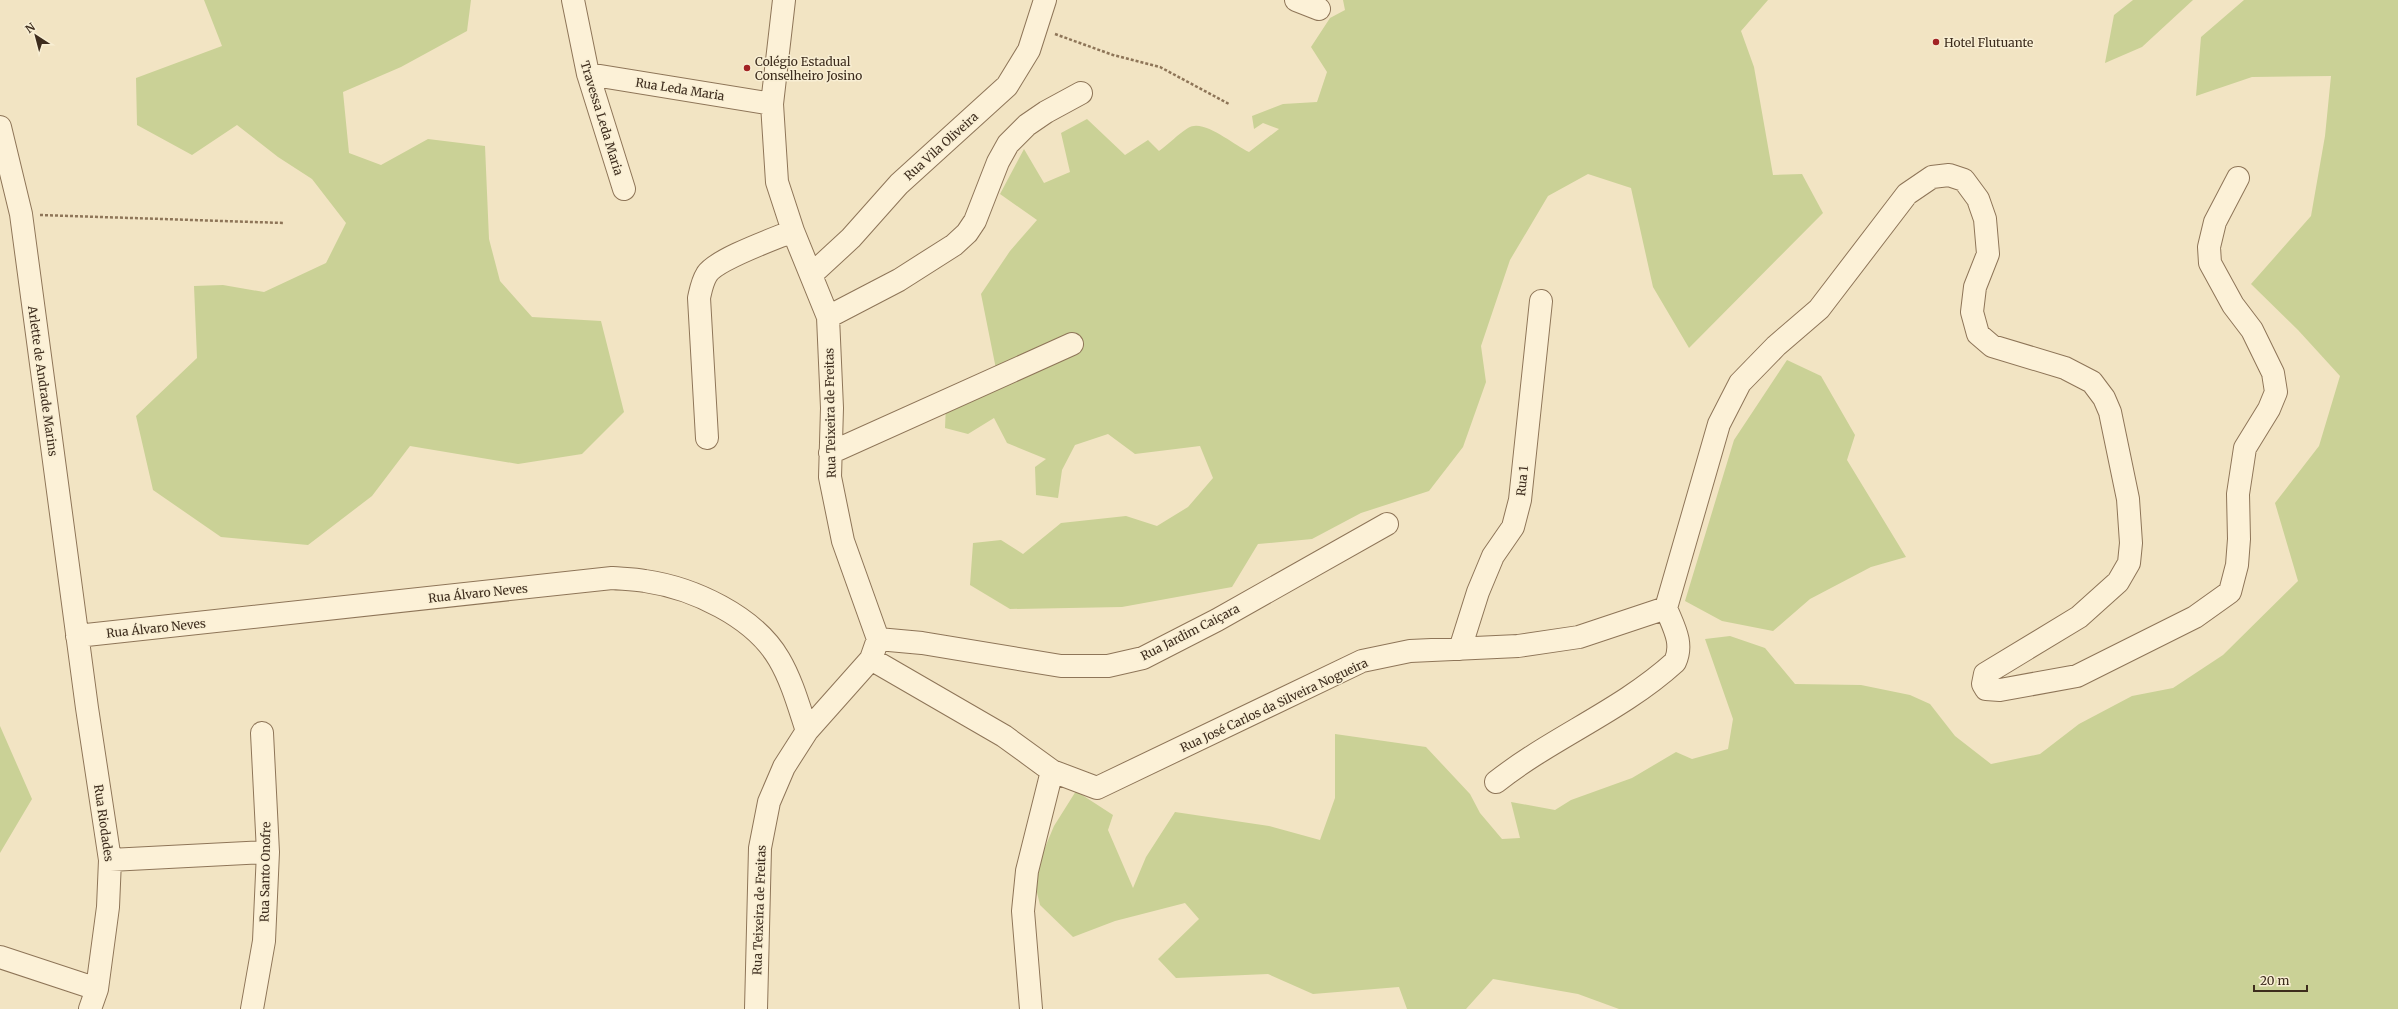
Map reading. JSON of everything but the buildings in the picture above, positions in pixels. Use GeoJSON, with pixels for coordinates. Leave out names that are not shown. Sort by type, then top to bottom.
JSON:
{"type":"FeatureCollection","features":[{"type":"Feature","properties":{"kind":"street","name":"Travessa Leda Maria"},"geometry":{"type":"LineString","coordinates":[[573,0],[588,74],[624,189]]}},
{"type":"Feature","properties":{"kind":"street","name":"Rua Teixeira de Freitas"},"geometry":{"type":"LineString","coordinates":[[756,1009],[760,848],[769,802],[784,767],[807,731],[871,659],[878,639],[843,541],[830,478],[832,408],[828,317],[793,231],[777,182],[772,104],[784,0]]}},
{"type":"Feature","properties":{"kind":"street","name":"Rua Vila Oliveira"},"geometry":{"type":"LineString","coordinates":[[811,275],[851,238],[899,184],[1007,86],[1029,50],[1037,29],[1045,0]]}},
{"type":"Feature","properties":{"kind":"street"},"geometry":{"type":"LineString","coordinates":[[1296,0],[1319,9]]}},
{"type":"Feature","properties":{"kind":"street","name":"Rua Leda Maria"},"geometry":{"type":"LineString","coordinates":[[588,74],[772,104]]}},
{"type":"Feature","properties":{"kind":"street"},"geometry":{"type":"LineString","coordinates":[[828,317],[899,280],[954,245],[967,233],[975,221],[998,162],[1008,144],[1027,125],[1046,112],[1081,93]]}},
{"type":"Feature","properties":{"kind":"street","name":"Arlette de Andrade Marins"},"geometry":{"type":"LineString","coordinates":[[0,127],[21,214],[77,636]]}},
{"type":"Feature","properties":{"kind":"street"},"geometry":{"type":"LineString","coordinates":[[1496,782],[1521,763],[1621,704],[1675,662],[1679,653],[1678,638],[1666,608],[1719,424],[1740,383],[1776,346],[1819,309],[1907,194],[1932,177],[1949,175],[1964,180],[1978,199],[1985,219],[1988,254],[1976,287],[1972,312],[1978,334],[1992,346],[2064,368],[2092,382],[2104,398],[2110,412],[2128,499],[2131,543],[2129,563],[2118,582],[2079,617],[1985,674],[1983,684],[1986,689],[2000,690],[2077,676],[2176,627],[2218,603],[2230,592],[2237,565],[2239,539],[2238,494],[2245,448],[2269,409],[2276,392],[2273,373],[2252,330],[2233,305],[2210,263],[2209,246],[2215,222],[2238,178]]}},
{"type":"Feature","properties":{"kind":"street"},"geometry":{"type":"LineString","coordinates":[[707,438],[700,298],[701,284],[708,273],[718,264],[793,231]]}},
{"type":"Feature","properties":{"kind":"street","name":"Rua 1"},"geometry":{"type":"LineString","coordinates":[[1460,649],[1478,592],[1493,556],[1513,527],[1520,500],[1541,301]]}},
{"type":"Feature","properties":{"kind":"street"},"geometry":{"type":"LineString","coordinates":[[830,453],[1072,344]]}},
{"type":"Feature","properties":{"kind":"street","name":"Rua Jardim Caiçara"},"geometry":{"type":"LineString","coordinates":[[878,639],[922,643],[1061,666],[1108,666],[1143,658],[1217,620],[1387,524]]}},
{"type":"Feature","properties":{"kind":"street","name":"Rua Álvaro Neves"},"geometry":{"type":"LineString","coordinates":[[77,636],[612,578],[646,581],[677,589],[708,601],[739,619],[761,636],[779,659],[794,692],[807,731]]}},
{"type":"Feature","properties":{"kind":"street","name":"Rua José Carlos da Silveira Nogueira"},"geometry":{"type":"LineString","coordinates":[[871,659],[1004,736],[1052,771],[1096,788],[1362,661],[1410,651],[1518,646],[1579,637],[1666,608]]}},
{"type":"Feature","properties":{"kind":"street","name":"Rua Riodades"},"geometry":{"type":"LineString","coordinates":[[77,636],[110,860],[108,907],[97,989],[90,1009]]}},
{"type":"Feature","properties":{"kind":"street","name":"Rua Santo Onofre"},"geometry":{"type":"LineString","coordinates":[[252,1009],[264,941],[268,852],[262,733]]}},
{"type":"Feature","properties":{"kind":"street"},"geometry":{"type":"LineString","coordinates":[[1030,1009],[1023,911],[1027,871],[1052,771]]}},
{"type":"Feature","properties":{"kind":"street"},"geometry":{"type":"LineString","coordinates":[[110,860],[268,852]]}},
{"type":"Feature","properties":{"kind":"street"},"geometry":{"type":"LineString","coordinates":[[0,957],[97,989]]}},
{"type":"Feature","properties":{"kind":"path"},"geometry":{"type":"LineString","coordinates":[[1037,29],[1084,43],[1113,55],[1160,66],[1229,104]]}},
{"type":"Feature","properties":{"kind":"path"},"geometry":{"type":"LineString","coordinates":[[21,214],[284,222]]}},
{"type":"Feature","properties":{"kind":"green space"},"geometry":{"type":"Polygon","coordinates":[[[204,0],[471,0],[467,31],[401,67],[343,92],[349,153],[381,165],[428,139],[485,146],[489,239],[500,281],[532,317],[601,321],[624,412],[582,454],[518,464],[410,446],[372,496],[308,545],[221,537],[153,490],[136,416],[197,358],[194,286],[223,285],[264,292],[326,263],[346,223],[312,179],[278,157],[237,125],[192,155],[137,125],[136,78],[222,46],[204,0]]]}},
{"type":"Feature","properties":{"kind":"green space"},"geometry":{"type":"Polygon","coordinates":[[[1343,0],[1768,0],[1741,31],[1754,67],[1773,175],[1802,174],[1823,213],[1689,348],[1653,287],[1631,188],[1588,174],[1548,196],[1510,260],[1481,346],[1486,382],[1463,447],[1429,491],[1361,513],[1312,539],[1258,544],[1232,587],[1122,607],[1010,609],[970,585],[973,543],[1001,540],[1023,554],[1061,523],[1126,516],[1157,526],[1188,507],[1213,478],[1200,446],[1135,454],[1108,434],[1075,445],[1062,470],[1058,498],[1036,495],[1035,467],[1046,459],[1007,443],[994,418],[968,434],[945,428],[946,404],[996,369],[981,294],[1010,251],[1037,220],[1000,194],[1024,149],[1044,183],[1070,172],[1061,133],[1087,119],[1125,155],[1148,140],[1159,151],[1184,130],[1195,126],[1210,129],[1249,152],[1279,129],[1263,123],[1254,129],[1252,116],[1283,104],[1317,102],[1327,72],[1311,47],[1330,18],[1345,10],[1343,0]]]}},
{"type":"Feature","properties":{"kind":"green space"},"geometry":{"type":"Polygon","coordinates":[[[2133,0],[2193,0],[2142,47],[2105,63],[2114,15],[2133,0]]]}},
{"type":"Feature","properties":{"kind":"green space"},"geometry":{"type":"Polygon","coordinates":[[[2244,0],[2398,0],[2398,1009],[1619,1009],[1578,994],[1493,979],[1466,1009],[1407,1009],[1399,987],[1313,994],[1268,974],[1176,978],[1158,959],[1199,919],[1185,903],[1115,921],[1073,937],[1040,905],[1033,876],[1054,826],[1076,791],[1113,815],[1108,830],[1133,888],[1146,857],[1175,812],[1269,826],[1320,840],[1335,798],[1335,734],[1426,747],[1470,794],[1480,813],[1502,839],[1520,838],[1511,802],[1555,810],[1571,800],[1632,778],[1676,752],[1692,759],[1728,749],[1733,719],[1705,639],[1730,636],[1765,648],[1795,684],[1861,685],[1910,695],[1930,704],[1955,736],[1991,764],[2040,754],[2079,724],[2132,696],[2173,688],[2223,655],[2298,581],[2275,503],[2319,446],[2340,376],[2298,330],[2251,284],[2311,216],[2325,136],[2331,76],[2252,77],[2196,96],[2201,37],[2244,0]]]}},
{"type":"Feature","properties":{"kind":"green space"},"geometry":{"type":"Polygon","coordinates":[[[1787,360],[1821,376],[1855,435],[1847,460],[1906,557],[1871,567],[1810,599],[1773,631],[1722,621],[1685,601],[1734,440],[1787,360]]]}},
{"type":"Feature","properties":{"kind":"green space"},"geometry":{"type":"Polygon","coordinates":[[[0,726],[32,799],[0,853],[0,726]]]}},
{"type":"Feature","properties":{"kind":"place","name":"Hotel Flutuante"},"geometry":{"type":"Point","coordinates":[1936,42]}},
{"type":"Feature","properties":{"kind":"place","name":"Colégio Estadual Conselheiro Josino"},"geometry":{"type":"Point","coordinates":[747,68]}}]}
